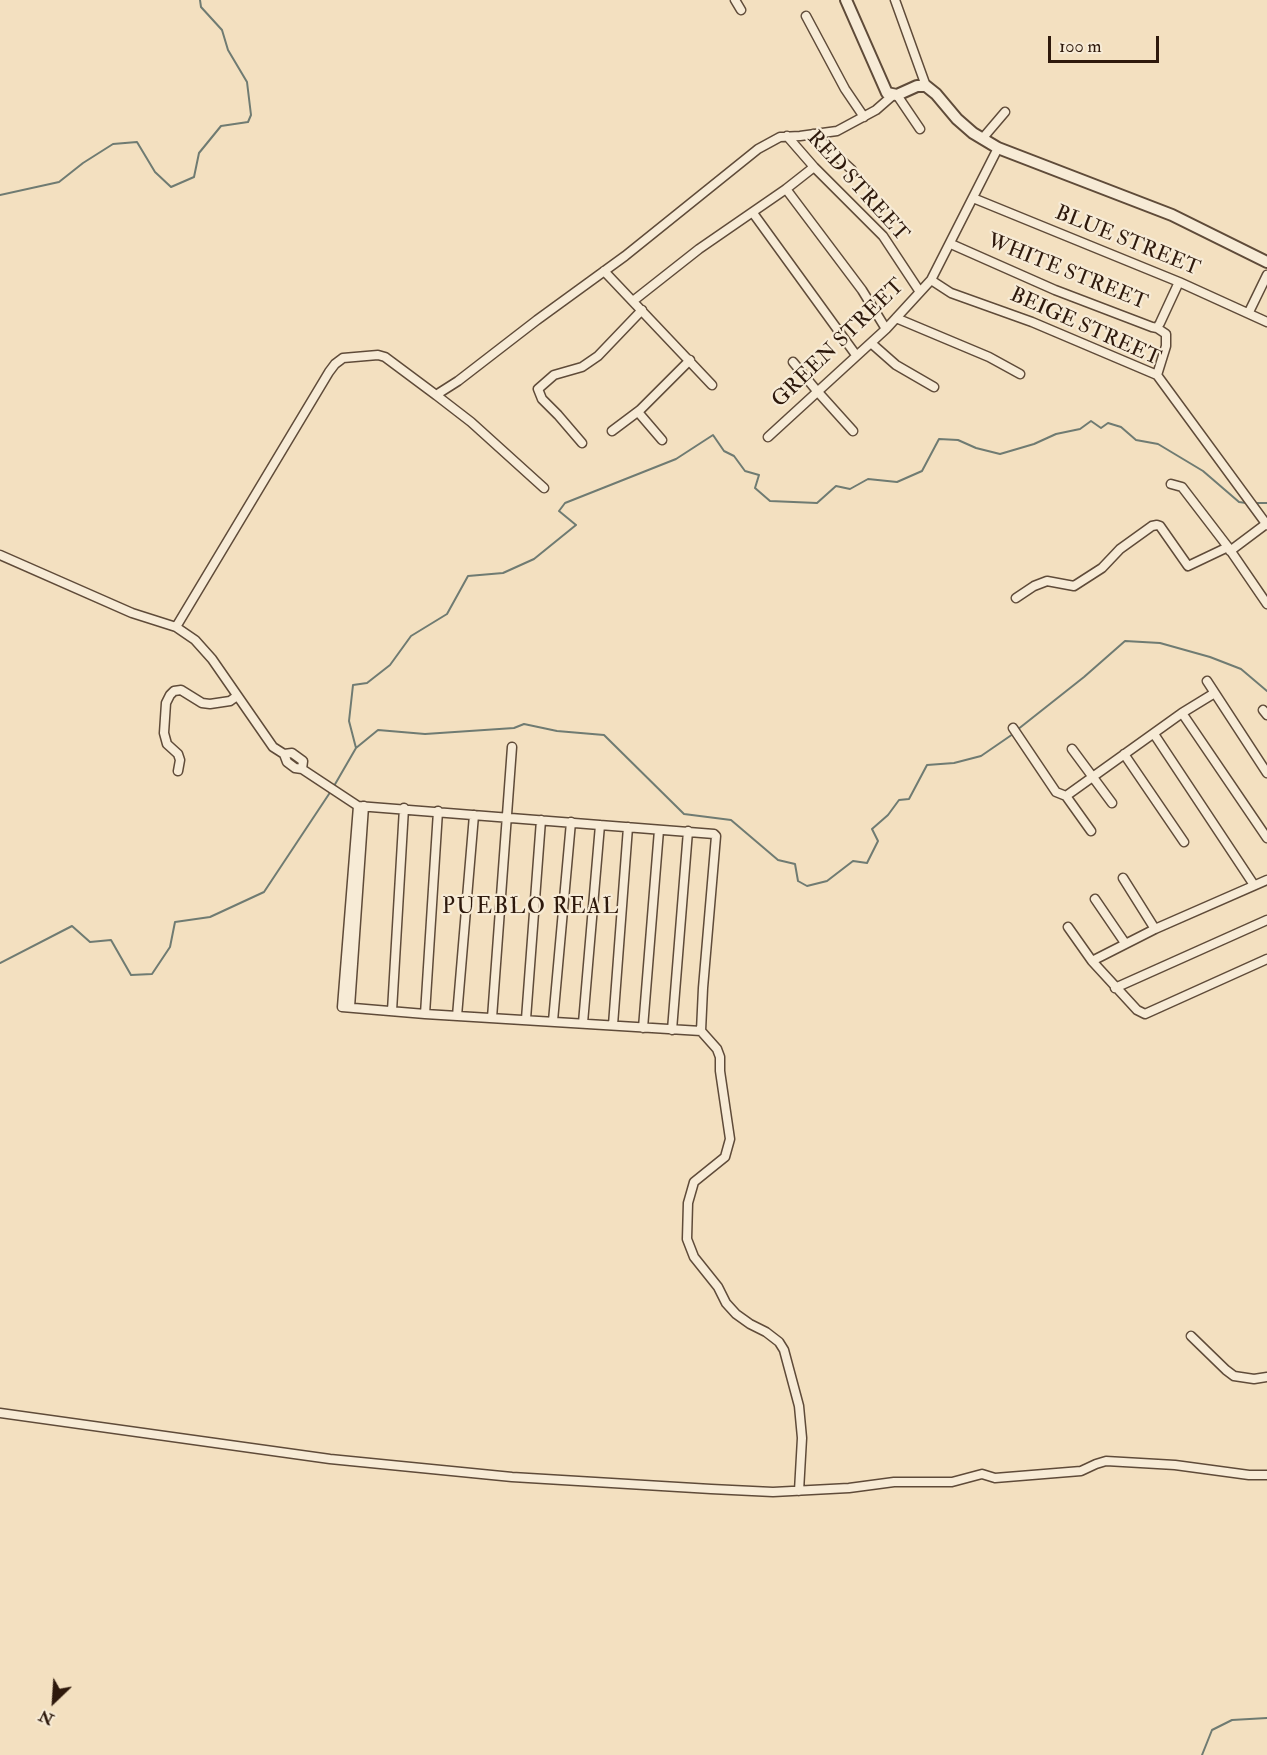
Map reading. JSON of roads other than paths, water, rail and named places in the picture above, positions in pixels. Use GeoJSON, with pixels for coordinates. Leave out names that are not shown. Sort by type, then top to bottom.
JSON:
{"type":"FeatureCollection","features":[{"type":"Feature","properties":{"kind":"street"},"geometry":{"type":"LineString","coordinates":[[735,0],[741,10]]}},
{"type":"Feature","properties":{"kind":"street"},"geometry":{"type":"LineString","coordinates":[[846,0],[883,85],[888,93],[895,96],[920,129]]}},
{"type":"Feature","properties":{"kind":"street"},"geometry":{"type":"LineString","coordinates":[[895,0],[926,86],[936,94],[957,119],[982,139],[998,148],[1172,215],[1267,262]]}},
{"type":"Feature","properties":{"kind":"street"},"geometry":{"type":"LineString","coordinates":[[806,16],[845,89],[864,117]]}},
{"type":"Feature","properties":{"kind":"street"},"geometry":{"type":"LineString","coordinates":[[436,395],[458,381],[604,271],[758,149],[780,137],[837,131],[876,110],[895,96],[917,86],[926,86]]}},
{"type":"Feature","properties":{"kind":"street"},"geometry":{"type":"LineString","coordinates":[[982,139],[1005,112]]}},
{"type":"Feature","properties":{"kind":"street"},"geometry":{"type":"LineString","coordinates":[[813,134],[852,170]]}},
{"type":"Feature","properties":{"kind":"street","name":"RED STREET"},"geometry":{"type":"LineString","coordinates":[[787,136],[814,167],[883,236],[920,292]]}},
{"type":"Feature","properties":{"kind":"street","name":"GREEN STREET"},"geometry":{"type":"LineString","coordinates":[[768,437],[856,354],[871,343],[931,280],[998,148]]}},
{"type":"Feature","properties":{"kind":"street"},"geometry":{"type":"LineString","coordinates":[[633,301],[699,249],[753,213],[814,167]]}},
{"type":"Feature","properties":{"kind":"street"},"geometry":{"type":"LineString","coordinates":[[786,189],[861,290],[886,328]]}},
{"type":"Feature","properties":{"kind":"street","name":"BLUE STREET"},"geometry":{"type":"LineString","coordinates":[[974,198],[1179,282],[1267,322]]}},
{"type":"Feature","properties":{"kind":"street"},"geometry":{"type":"LineString","coordinates":[[753,213],[856,354]]}},
{"type":"Feature","properties":{"kind":"street","name":"WHITE STREET"},"geometry":{"type":"LineString","coordinates":[[951,244],[1055,290],[1157,328],[1179,282]]}},
{"type":"Feature","properties":{"kind":"street"},"geometry":{"type":"LineString","coordinates":[[604,271],[712,385]]}},
{"type":"Feature","properties":{"kind":"street"},"geometry":{"type":"LineString","coordinates":[[1249,312],[1267,275]]}},
{"type":"Feature","properties":{"kind":"street","name":"BEIGE STREET"},"geometry":{"type":"LineString","coordinates":[[931,280],[951,292],[1032,322],[1156,375],[1267,524]]}},
{"type":"Feature","properties":{"kind":"street"},"geometry":{"type":"LineString","coordinates":[[582,443],[542,399],[538,390],[554,375],[582,367],[598,356],[642,310]]}},
{"type":"Feature","properties":{"kind":"street"},"geometry":{"type":"LineString","coordinates":[[896,318],[968,347],[1020,374]]}},
{"type":"Feature","properties":{"kind":"street"},"geometry":{"type":"LineString","coordinates":[[1156,375],[1166,346],[1166,334],[1157,328]]}},
{"type":"Feature","properties":{"kind":"street"},"geometry":{"type":"LineString","coordinates":[[871,343],[896,365],[934,387]]}},
{"type":"Feature","properties":{"kind":"street"},"geometry":{"type":"LineString","coordinates":[[176,627],[335,364],[343,358],[350,356],[385,357],[471,422],[544,488]]}},
{"type":"Feature","properties":{"kind":"street"},"geometry":{"type":"LineString","coordinates":[[612,431],[638,412],[690,360]]}},
{"type":"Feature","properties":{"kind":"street"},"geometry":{"type":"LineString","coordinates":[[793,362],[853,431]]}},
{"type":"Feature","properties":{"kind":"street"},"geometry":{"type":"LineString","coordinates":[[638,412],[662,440]]}},
{"type":"Feature","properties":{"kind":"street"},"geometry":{"type":"LineString","coordinates":[[1171,484],[1182,487],[1267,604]]}},
{"type":"Feature","properties":{"kind":"street"},"geometry":{"type":"LineString","coordinates":[[1016,598],[1034,586],[1047,582],[1074,586],[1102,568],[1116,553],[1152,526],[1160,526],[1188,566],[1229,549],[1267,524]]}},
{"type":"Feature","properties":{"kind":"street"},"geometry":{"type":"LineString","coordinates":[[0,555],[132,613],[176,627],[203,648],[273,747],[284,754],[287,762],[361,806],[659,830],[711,832],[716,836],[701,1032]]}},
{"type":"Feature","properties":{"kind":"street"},"geometry":{"type":"LineString","coordinates":[[1207,681],[1267,773]]}},
{"type":"Feature","properties":{"kind":"street"},"geometry":{"type":"LineString","coordinates":[[178,771],[180,760],[178,754],[167,744],[164,733],[166,703],[170,695],[174,691],[181,690],[202,703],[210,704],[230,701],[237,696]]}},
{"type":"Feature","properties":{"kind":"street"},"geometry":{"type":"LineString","coordinates":[[1066,796],[1213,693]]}},
{"type":"Feature","properties":{"kind":"street"},"geometry":{"type":"LineString","coordinates":[[1182,713],[1267,838]]}},
{"type":"Feature","properties":{"kind":"street"},"geometry":{"type":"LineString","coordinates":[[1013,728],[1056,792],[1066,796],[1091,831]]}},
{"type":"Feature","properties":{"kind":"street"},"geometry":{"type":"LineString","coordinates":[[1154,734],[1254,885]]}},
{"type":"Feature","properties":{"kind":"street"},"geometry":{"type":"LineString","coordinates":[[492,1018],[512,747]]}},
{"type":"Feature","properties":{"kind":"street"},"geometry":{"type":"LineString","coordinates":[[1072,749],[1112,803]]}},
{"type":"Feature","properties":{"kind":"street"},"geometry":{"type":"LineString","coordinates":[[1124,754],[1184,842]]}},
{"type":"Feature","properties":{"kind":"street"},"geometry":{"type":"LineString","coordinates":[[361,806],[342,1007],[701,1032],[717,1049],[720,1057],[730,1139],[725,1157],[694,1182],[688,1203],[687,1239],[694,1257],[718,1287],[726,1303],[736,1314],[766,1332],[784,1350],[799,1407],[802,1438],[799,1491]]}},
{"type":"Feature","properties":{"kind":"street"},"geometry":{"type":"LineString","coordinates":[[392,1011],[404,808]]}},
{"type":"Feature","properties":{"kind":"street"},"geometry":{"type":"LineString","coordinates":[[425,1014],[438,811]]}},
{"type":"Feature","properties":{"kind":"street"},"geometry":{"type":"LineString","coordinates":[[457,1016],[474,815]]}},
{"type":"Feature","properties":{"kind":"street"},"geometry":{"type":"LineString","coordinates":[[526,1019],[542,820]]}},
{"type":"Feature","properties":{"kind":"street"},"geometry":{"type":"LineString","coordinates":[[553,1021],[572,822]]}},
{"type":"Feature","properties":{"kind":"street"},"geometry":{"type":"LineString","coordinates":[[583,1023],[600,825]]}},
{"type":"Feature","properties":{"kind":"street"},"geometry":{"type":"LineString","coordinates":[[613,1025],[628,827]]}},
{"type":"Feature","properties":{"kind":"street"},"geometry":{"type":"LineString","coordinates":[[643,1028],[659,830]]}},
{"type":"Feature","properties":{"kind":"street"},"geometry":{"type":"LineString","coordinates":[[672,1030],[687,831]]}},
{"type":"Feature","properties":{"kind":"street"},"geometry":{"type":"LineString","coordinates":[[1123,879],[1155,929]]}},
{"type":"Feature","properties":{"kind":"street"},"geometry":{"type":"LineString","coordinates":[[1092,961],[1155,929],[1267,880]]}},
{"type":"Feature","properties":{"kind":"street"},"geometry":{"type":"LineString","coordinates":[[1095,899],[1125,943]]}},
{"type":"Feature","properties":{"kind":"street"},"geometry":{"type":"LineString","coordinates":[[1115,988],[1267,920]]}},
{"type":"Feature","properties":{"kind":"street"},"geometry":{"type":"LineString","coordinates":[[1068,927],[1115,988],[1139,1012],[1145,1014],[1267,959]]}},
{"type":"Feature","properties":{"kind":"street"},"geometry":{"type":"LineString","coordinates":[[1191,1336],[1234,1376],[1254,1379],[1267,1377]]}},
{"type":"Feature","properties":{"kind":"street"},"geometry":{"type":"LineString","coordinates":[[0,1413],[330,1459],[531,1478],[711,1489],[799,1491],[894,1482],[952,1482],[982,1474],[995,1478],[1081,1471],[1106,1461],[1175,1465],[1267,1475]]}},
{"type":"Feature","properties":{"kind":"waterway"},"geometry":{"type":"LineString","coordinates":[[0,195],[59,182],[113,144],[137,142],[155,172],[171,187],[194,177],[199,153],[221,126],[248,122],[251,115],[247,82],[228,50],[222,30],[201,7],[200,0]]}},
{"type":"Feature","properties":{"kind":"waterway"},"geometry":{"type":"LineString","coordinates":[[334,786],[356,748],[349,721],[353,685],[367,683],[390,665],[411,636],[447,614],[468,576],[503,573],[534,559],[576,525],[559,511],[565,503],[676,459],[713,435],[724,451],[734,456],[745,471],[759,475],[755,488],[770,501],[817,503],[836,486],[850,489],[868,479],[897,482],[922,471],[939,439],[958,440],[976,448],[1000,454],[1034,444],[1056,434],[1080,429],[1091,421],[1101,428],[1108,423],[1121,427],[1136,440],[1158,444],[1203,471],[1239,502],[1246,503]]}},
{"type":"Feature","properties":{"kind":"waterway"},"geometry":{"type":"LineString","coordinates":[[1255,503],[1267,503]]}},
{"type":"Feature","properties":{"kind":"waterway"},"geometry":{"type":"LineString","coordinates":[[1017,730],[1125,641],[1160,643],[1210,657],[1241,669],[1267,691]]}},
{"type":"Feature","properties":{"kind":"waterway"},"geometry":{"type":"LineString","coordinates":[[356,748],[378,730],[425,734],[514,728],[524,724],[557,731],[604,735],[684,814],[731,820],[778,860],[795,864],[798,881],[807,886],[827,881],[853,861],[867,863],[878,841],[872,829],[888,815],[899,800],[909,799],[927,765],[954,763],[981,756],[1013,734]]}},
{"type":"Feature","properties":{"kind":"waterway"},"geometry":{"type":"LineString","coordinates":[[0,963],[72,926],[90,942],[111,940],[131,975],[152,974],[170,947],[175,922],[210,917],[264,892],[331,791]]}},
{"type":"Feature","properties":{"kind":"waterway"},"geometry":{"type":"LineString","coordinates":[[1202,1755],[1212,1730],[1232,1720],[1267,1718]]}},
{"type":"Feature","properties":{"kind":"district","name":"PUEBLO REAL"},"geometry":{"type":"Point","coordinates":[531,908]}}]}
